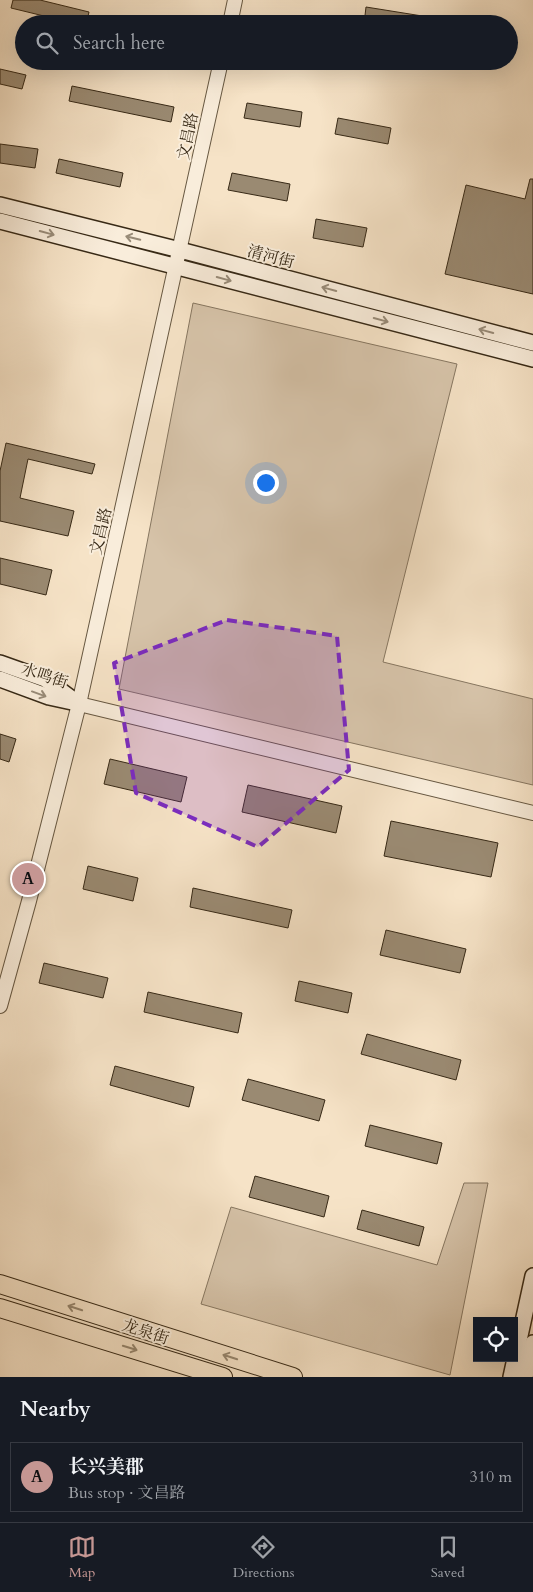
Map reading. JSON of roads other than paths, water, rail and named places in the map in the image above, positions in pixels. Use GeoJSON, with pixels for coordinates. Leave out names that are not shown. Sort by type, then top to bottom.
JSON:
{"type":"FeatureCollection","features":[{"type":"Feature","properties":{"kind":"main road","name":"清河街"},"geometry":{"type":"LineString","coordinates":[[0,205],[180,250],[533,343]]}},
{"type":"Feature","properties":{"kind":"main road"},"geometry":{"type":"LineString","coordinates":[[0,221],[533,360]]}},
{"type":"Feature","properties":{"kind":"main road","name":"水鸣街"},"geometry":{"type":"LineString","coordinates":[[0,663],[45,679],[80,704]]}},
{"type":"Feature","properties":{"kind":"main road","name":"水鸣街"},"geometry":{"type":"LineString","coordinates":[[0,679],[49,697],[80,704]]}},
{"type":"Feature","properties":{"kind":"main road"},"geometry":{"type":"LineString","coordinates":[[511,1377],[533,1276]]}},
{"type":"Feature","properties":{"kind":"main road","name":"龙泉街"},"geometry":{"type":"LineString","coordinates":[[0,1284],[293,1377]]}},
{"type":"Feature","properties":{"kind":"main road","name":"龙泉街"},"geometry":{"type":"LineString","coordinates":[[0,1308],[223,1377]]}},
{"type":"Feature","properties":{"kind":"main road"},"geometry":{"type":"LineString","coordinates":[[525,1377],[533,1343]]}},
{"type":"Feature","properties":{"kind":"street"},"geometry":{"type":"LineString","coordinates":[[232,15],[235,0]]}},
{"type":"Feature","properties":{"kind":"street","name":"文昌路"},"geometry":{"type":"LineString","coordinates":[[0,1006],[80,704],[219,70]]}},
{"type":"Feature","properties":{"kind":"street"},"geometry":{"type":"LineString","coordinates":[[80,704],[533,813]]}},
{"type":"Feature","properties":{"kind":"place","name":"长兴美郡"},"geometry":{"type":"Point","coordinates":[28,879]}}]}
